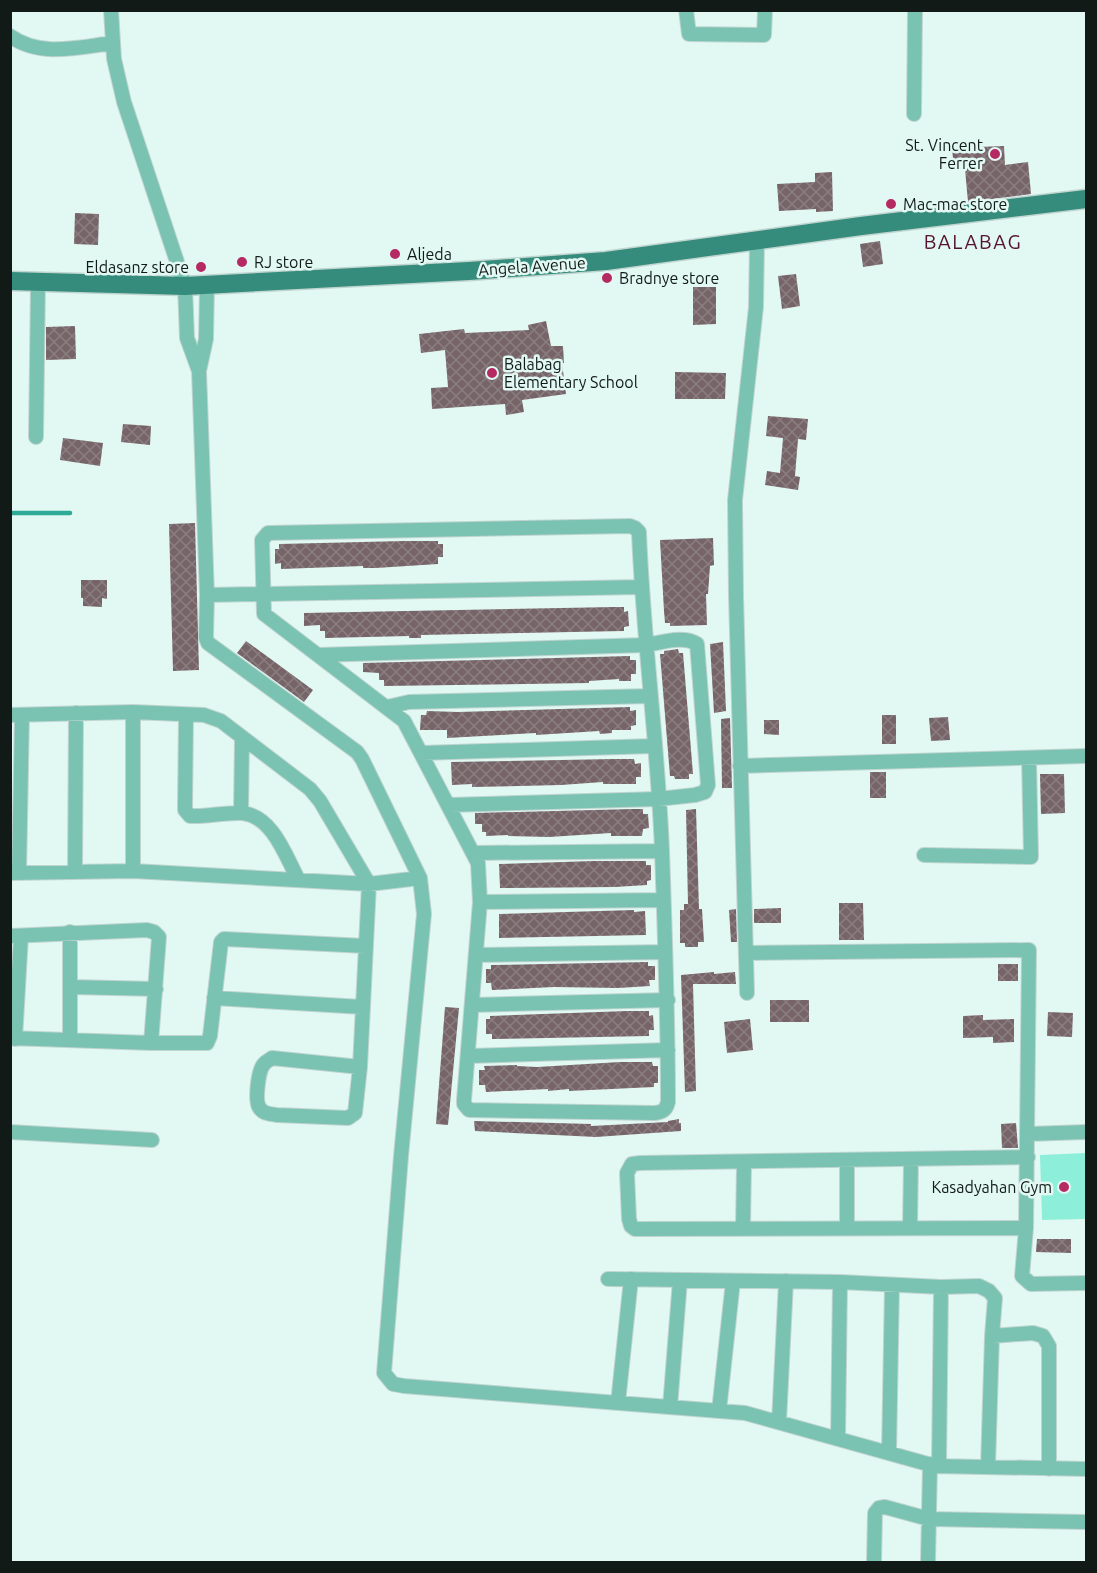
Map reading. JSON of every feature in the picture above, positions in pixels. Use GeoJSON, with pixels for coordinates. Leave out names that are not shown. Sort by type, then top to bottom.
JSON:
{"type":"FeatureCollection","features":[{"type":"Feature","properties":{"kind":"main road","name":"Angela Avenue"},"geometry":{"type":"LineString","coordinates":[[10,281],[185,286],[606,261],[1086,199]]}},
{"type":"Feature","properties":{"kind":"street"},"geometry":{"type":"LineString","coordinates":[[111,10],[114,59],[124,102],[185,286],[187,338],[199,371]]}},
{"type":"Feature","properties":{"kind":"street"},"geometry":{"type":"LineString","coordinates":[[686,10],[689,34],[764,35],[765,10]]}},
{"type":"Feature","properties":{"kind":"street"},"geometry":{"type":"LineString","coordinates":[[914,114],[915,10]]}},
{"type":"Feature","properties":{"kind":"street"},"geometry":{"type":"LineString","coordinates":[[10,36],[30,46],[46,50],[113,43]]}},
{"type":"Feature","properties":{"kind":"street"},"geometry":{"type":"LineString","coordinates":[[747,993],[735,500],[756,307],[758,240]]}},
{"type":"Feature","properties":{"kind":"street"},"geometry":{"type":"LineString","coordinates":[[36,437],[38,282]]}},
{"type":"Feature","properties":{"kind":"street"},"geometry":{"type":"LineString","coordinates":[[207,285],[206,339],[199,371],[205,516],[206,638],[208,643],[357,753],[420,878],[424,914],[401,1156],[384,1373],[393,1383],[404,1386],[745,1413],[935,1465],[1086,1469]]}},
{"type":"Feature","properties":{"kind":"street"},"geometry":{"type":"LineString","coordinates":[[630,526],[639,532],[641,586],[662,851],[662,900],[668,1000],[668,1102],[666,1109],[655,1113],[470,1110],[465,1104],[480,902],[478,863],[404,721],[264,614],[264,594],[262,540],[268,533],[630,526]]}},
{"type":"Feature","properties":{"kind":"street"},"geometry":{"type":"LineString","coordinates":[[207,595],[641,586]]}},
{"type":"Feature","properties":{"kind":"street"},"geometry":{"type":"LineString","coordinates":[[318,655],[646,645],[671,640],[691,640],[697,644],[708,785],[705,792],[658,799],[448,805]]}},
{"type":"Feature","properties":{"kind":"street"},"geometry":{"type":"LineString","coordinates":[[387,707],[409,702],[650,696]]}},
{"type":"Feature","properties":{"kind":"street"},"geometry":{"type":"LineString","coordinates":[[360,1067],[272,1058],[263,1064],[259,1075],[259,1107],[266,1113],[277,1115],[348,1118],[355,1113],[360,1067],[369,884],[315,795],[221,721],[204,715],[133,712],[16,715],[15,873],[133,871],[369,884],[420,878]]}},
{"type":"Feature","properties":{"kind":"street"},"geometry":{"type":"LineString","coordinates":[[133,712],[133,871]]}},
{"type":"Feature","properties":{"kind":"street"},"geometry":{"type":"LineString","coordinates":[[75,871],[76,713]]}},
{"type":"Feature","properties":{"kind":"street"},"geometry":{"type":"LineString","coordinates":[[186,716],[185,810],[190,816],[241,813],[260,820],[271,831],[298,879]]}},
{"type":"Feature","properties":{"kind":"street"},"geometry":{"type":"LineString","coordinates":[[241,813],[242,738]]}},
{"type":"Feature","properties":{"kind":"street"},"geometry":{"type":"LineString","coordinates":[[421,753],[654,746]]}},
{"type":"Feature","properties":{"kind":"street"},"geometry":{"type":"LineString","coordinates":[[741,766],[1086,756]]}},
{"type":"Feature","properties":{"kind":"street"},"geometry":{"type":"LineString","coordinates":[[924,855],[1031,857],[1029,758]]}},
{"type":"Feature","properties":{"kind":"street"},"geometry":{"type":"LineString","coordinates":[[473,853],[662,851]]}},
{"type":"Feature","properties":{"kind":"street"},"geometry":{"type":"LineString","coordinates":[[480,902],[662,900]]}},
{"type":"Feature","properties":{"kind":"street"},"geometry":{"type":"LineString","coordinates":[[151,1043],[159,937],[154,932],[147,930],[70,932],[16,936],[13,1038],[151,1043],[207,1043],[221,942],[224,939],[365,946]]}},
{"type":"Feature","properties":{"kind":"street"},"geometry":{"type":"LineString","coordinates":[[70,932],[70,1040]]}},
{"type":"Feature","properties":{"kind":"street"},"geometry":{"type":"LineString","coordinates":[[746,953],[1029,950],[1028,1157],[1022,1276],[1031,1284],[1086,1283]]}},
{"type":"Feature","properties":{"kind":"street"},"geometry":{"type":"LineString","coordinates":[[477,955],[665,952]]}},
{"type":"Feature","properties":{"kind":"street"},"geometry":{"type":"LineString","coordinates":[[71,987],[156,989]]}},
{"type":"Feature","properties":{"kind":"street"},"geometry":{"type":"LineString","coordinates":[[214,998],[362,1007]]}},
{"type":"Feature","properties":{"kind":"street"},"geometry":{"type":"LineString","coordinates":[[473,1005],[668,1000]]}},
{"type":"Feature","properties":{"kind":"street"},"geometry":{"type":"LineString","coordinates":[[469,1056],[668,1050]]}},
{"type":"Feature","properties":{"kind":"street"},"geometry":{"type":"LineString","coordinates":[[10,1132],[152,1140]]}},
{"type":"Feature","properties":{"kind":"street"},"geometry":{"type":"LineString","coordinates":[[1028,1134],[1086,1132]]}},
{"type":"Feature","properties":{"kind":"street"},"geometry":{"type":"LineString","coordinates":[[1026,1228],[635,1229],[631,1226],[629,1219],[627,1173],[632,1164],[640,1163],[1028,1157]]}},
{"type":"Feature","properties":{"kind":"street"},"geometry":{"type":"LineString","coordinates":[[910,1228],[911,1160]]}},
{"type":"Feature","properties":{"kind":"street"},"geometry":{"type":"LineString","coordinates":[[847,1161],[847,1228]]}},
{"type":"Feature","properties":{"kind":"street"},"geometry":{"type":"LineString","coordinates":[[743,1228],[744,1163]]}},
{"type":"Feature","properties":{"kind":"street"},"geometry":{"type":"LineString","coordinates":[[608,1279],[979,1286],[989,1291],[995,1298],[988,1467]]}},
{"type":"Feature","properties":{"kind":"street"},"geometry":{"type":"LineString","coordinates":[[618,1403],[631,1279]]}},
{"type":"Feature","properties":{"kind":"street"},"geometry":{"type":"LineString","coordinates":[[670,1407],[680,1280]]}},
{"type":"Feature","properties":{"kind":"street"},"geometry":{"type":"LineString","coordinates":[[719,1411],[733,1281]]}},
{"type":"Feature","properties":{"kind":"street"},"geometry":{"type":"LineString","coordinates":[[779,1422],[786,1281]]}},
{"type":"Feature","properties":{"kind":"street"},"geometry":{"type":"LineString","coordinates":[[838,1438],[840,1282]]}},
{"type":"Feature","properties":{"kind":"street"},"geometry":{"type":"LineString","coordinates":[[889,1452],[892,1285]]}},
{"type":"Feature","properties":{"kind":"street"},"geometry":{"type":"LineString","coordinates":[[928,1563],[929,1519],[935,1465],[941,1287]]}},
{"type":"Feature","properties":{"kind":"street"},"geometry":{"type":"LineString","coordinates":[[992,1336],[1033,1332],[1043,1336],[1049,1346],[1050,1469]]}},
{"type":"Feature","properties":{"kind":"street"},"geometry":{"type":"LineString","coordinates":[[874,1563],[875,1513],[879,1508],[885,1507],[929,1519],[1086,1522]]}},
{"type":"Feature","properties":{"kind":"green space","name":"Kasadyahan Gym"},"geometry":{"type":"Polygon","coordinates":[[[1086,1153],[1086,1219],[1042,1220],[1040,1155],[1086,1153]]]}},
{"type":"Feature","properties":{"kind":"building"},"geometry":{"type":"Polygon","coordinates":[[[1004,146],[1005,165],[1028,162],[1031,194],[968,202],[965,169],[954,169],[952,148],[1004,146]]]}},
{"type":"Feature","properties":{"kind":"building"},"geometry":{"type":"Polygon","coordinates":[[[832,172],[833,211],[816,212],[816,209],[779,211],[777,184],[815,182],[815,173],[832,172]]]}},
{"type":"Feature","properties":{"kind":"building"},"geometry":{"type":"Polygon","coordinates":[[[75,213],[99,214],[98,245],[74,244],[75,213]]]}},
{"type":"Feature","properties":{"kind":"building"},"geometry":{"type":"Polygon","coordinates":[[[880,241],[883,264],[863,267],[860,244],[880,241]]]}},
{"type":"Feature","properties":{"kind":"building"},"geometry":{"type":"Polygon","coordinates":[[[796,274],[800,306],[782,309],[778,276],[796,274]]]}},
{"type":"Feature","properties":{"kind":"building"},"geometry":{"type":"Polygon","coordinates":[[[693,287],[716,287],[716,324],[693,325],[693,287]]]}},
{"type":"Feature","properties":{"kind":"building"},"geometry":{"type":"Polygon","coordinates":[[[546,321],[551,346],[563,346],[564,363],[562,363],[566,394],[522,400],[524,412],[506,415],[505,404],[432,409],[431,388],[448,387],[445,350],[421,353],[419,334],[464,329],[465,333],[529,330],[528,325],[546,321]]]}},
{"type":"Feature","properties":{"kind":"building"},"geometry":{"type":"Polygon","coordinates":[[[75,326],[76,359],[46,360],[46,327],[75,326]]]}},
{"type":"Feature","properties":{"kind":"building"},"geometry":{"type":"Polygon","coordinates":[[[675,372],[726,373],[725,399],[675,399],[675,372]]]}},
{"type":"Feature","properties":{"kind":"building"},"geometry":{"type":"Polygon","coordinates":[[[768,416],[808,419],[806,440],[798,439],[795,476],[800,477],[798,490],[765,485],[767,471],[780,473],[783,438],[766,436],[768,416]]]}},
{"type":"Feature","properties":{"kind":"building"},"geometry":{"type":"Polygon","coordinates":[[[123,424],[151,426],[150,445],[121,442],[123,424]]]}},
{"type":"Feature","properties":{"kind":"building"},"geometry":{"type":"Polygon","coordinates":[[[63,438],[103,443],[100,466],[60,460],[63,438]]]}},
{"type":"Feature","properties":{"kind":"building"},"geometry":{"type":"Polygon","coordinates":[[[195,523],[199,670],[173,671],[169,524],[195,523]]]}},
{"type":"Feature","properties":{"kind":"building"},"geometry":{"type":"Polygon","coordinates":[[[713,538],[714,565],[710,566],[708,594],[706,594],[707,625],[670,626],[670,623],[665,623],[660,540],[713,538]]]}},
{"type":"Feature","properties":{"kind":"building"},"geometry":{"type":"Polygon","coordinates":[[[438,541],[438,544],[443,544],[443,557],[438,557],[438,564],[376,568],[363,568],[363,566],[281,569],[281,563],[275,564],[275,549],[279,549],[279,544],[438,541]]]}},
{"type":"Feature","properties":{"kind":"building"},"geometry":{"type":"Polygon","coordinates":[[[81,580],[107,580],[107,599],[102,598],[102,607],[83,606],[81,580]]]}},
{"type":"Feature","properties":{"kind":"building"},"geometry":{"type":"Polygon","coordinates":[[[624,607],[624,612],[628,611],[629,626],[624,627],[624,631],[421,635],[421,638],[409,638],[409,636],[325,638],[325,631],[320,631],[320,625],[304,626],[304,613],[624,607]]]}},
{"type":"Feature","properties":{"kind":"building"},"geometry":{"type":"Polygon","coordinates":[[[246,641],[313,690],[304,702],[237,653],[246,641]]]}},
{"type":"Feature","properties":{"kind":"building"},"geometry":{"type":"Polygon","coordinates":[[[723,642],[726,711],[714,713],[710,644],[723,642]]]}},
{"type":"Feature","properties":{"kind":"building"},"geometry":{"type":"Polygon","coordinates":[[[678,649],[679,653],[683,653],[693,774],[689,774],[689,779],[675,779],[674,776],[670,776],[660,654],[664,654],[664,651],[678,649]]]}},
{"type":"Feature","properties":{"kind":"building"},"geometry":{"type":"Polygon","coordinates":[[[630,656],[630,660],[636,660],[636,674],[631,674],[631,681],[619,681],[619,679],[589,681],[589,683],[384,686],[384,680],[379,680],[379,673],[363,672],[363,663],[630,656]]]}},
{"type":"Feature","properties":{"kind":"building"},"geometry":{"type":"Polygon","coordinates":[[[630,707],[630,711],[636,710],[636,725],[631,726],[631,730],[612,730],[612,733],[600,734],[599,731],[447,738],[447,730],[420,730],[421,715],[426,715],[427,711],[630,707]]]}},
{"type":"Feature","properties":{"kind":"building"},"geometry":{"type":"Polygon","coordinates":[[[882,715],[896,715],[896,744],[882,744],[882,715]]]}},
{"type":"Feature","properties":{"kind":"building"},"geometry":{"type":"Polygon","coordinates":[[[948,717],[950,740],[931,741],[929,718],[948,717]]]}},
{"type":"Feature","properties":{"kind":"building"},"geometry":{"type":"Polygon","coordinates":[[[730,718],[732,788],[722,788],[721,719],[730,718]]]}},
{"type":"Feature","properties":{"kind":"building"},"geometry":{"type":"Polygon","coordinates":[[[764,720],[779,720],[779,735],[764,734],[764,720]]]}},
{"type":"Feature","properties":{"kind":"building"},"geometry":{"type":"Polygon","coordinates":[[[634,759],[635,764],[641,763],[641,777],[636,777],[636,784],[603,784],[603,782],[472,787],[472,784],[452,785],[451,762],[634,759]]]}},
{"type":"Feature","properties":{"kind":"building"},"geometry":{"type":"Polygon","coordinates":[[[870,772],[886,772],[886,798],[870,798],[870,772]]]}},
{"type":"Feature","properties":{"kind":"building"},"geometry":{"type":"Polygon","coordinates":[[[1040,774],[1064,774],[1065,813],[1041,814],[1040,774]]]}},
{"type":"Feature","properties":{"kind":"building"},"geometry":{"type":"Polygon","coordinates":[[[643,809],[643,814],[648,814],[649,828],[643,829],[642,836],[611,836],[611,833],[549,837],[486,836],[486,832],[482,832],[482,824],[475,824],[475,813],[643,809]]]}},
{"type":"Feature","properties":{"kind":"building"},"geometry":{"type":"Polygon","coordinates":[[[696,809],[699,909],[702,909],[704,942],[698,942],[698,947],[685,947],[685,943],[680,943],[680,910],[684,910],[684,904],[688,904],[686,810],[696,809]]]}},
{"type":"Feature","properties":{"kind":"building"},"geometry":{"type":"Polygon","coordinates":[[[646,861],[646,865],[651,865],[651,880],[647,881],[647,885],[615,887],[500,888],[499,864],[646,861]]]}},
{"type":"Feature","properties":{"kind":"building"},"geometry":{"type":"Polygon","coordinates":[[[839,903],[863,903],[864,940],[839,940],[839,903]]]}},
{"type":"Feature","properties":{"kind":"building"},"geometry":{"type":"Polygon","coordinates":[[[781,908],[781,923],[754,923],[754,909],[781,908]]]}},
{"type":"Feature","properties":{"kind":"building"},"geometry":{"type":"Polygon","coordinates":[[[736,909],[737,942],[731,942],[729,910],[736,909]]]}},
{"type":"Feature","properties":{"kind":"building"},"geometry":{"type":"Polygon","coordinates":[[[634,910],[634,912],[645,911],[646,935],[499,938],[499,914],[634,910]]]}},
{"type":"Feature","properties":{"kind":"building"},"geometry":{"type":"Polygon","coordinates":[[[648,962],[648,966],[655,966],[655,980],[649,980],[650,986],[492,990],[491,983],[486,983],[486,969],[491,969],[491,965],[648,962]]]}},
{"type":"Feature","properties":{"kind":"building"},"geometry":{"type":"Polygon","coordinates":[[[998,964],[1018,964],[1018,981],[998,981],[998,964]]]}},
{"type":"Feature","properties":{"kind":"building"},"geometry":{"type":"Polygon","coordinates":[[[714,972],[714,974],[735,972],[736,984],[693,984],[696,1091],[685,1092],[681,975],[714,972]]]}},
{"type":"Feature","properties":{"kind":"building"},"geometry":{"type":"Polygon","coordinates":[[[770,1000],[809,1000],[809,1022],[770,1022],[770,1000]]]}},
{"type":"Feature","properties":{"kind":"building"},"geometry":{"type":"Polygon","coordinates":[[[445,1007],[459,1008],[448,1125],[436,1124],[445,1007]]]}},
{"type":"Feature","properties":{"kind":"building"},"geometry":{"type":"Polygon","coordinates":[[[649,1011],[649,1016],[653,1015],[654,1030],[649,1030],[649,1036],[492,1039],[492,1034],[486,1034],[486,1019],[490,1019],[490,1016],[649,1011]]]}},
{"type":"Feature","properties":{"kind":"building"},"geometry":{"type":"Polygon","coordinates":[[[1048,1012],[1073,1013],[1072,1037],[1047,1036],[1048,1012]]]}},
{"type":"Feature","properties":{"kind":"building"},"geometry":{"type":"Polygon","coordinates":[[[983,1015],[983,1020],[1014,1019],[1014,1042],[993,1043],[993,1037],[963,1038],[963,1016],[983,1015]]]}},
{"type":"Feature","properties":{"kind":"building"},"geometry":{"type":"Polygon","coordinates":[[[750,1019],[753,1050],[727,1053],[724,1022],[750,1019]]]}},
{"type":"Feature","properties":{"kind":"building"},"geometry":{"type":"Polygon","coordinates":[[[652,1062],[653,1066],[658,1066],[658,1083],[654,1083],[654,1087],[486,1092],[485,1085],[479,1085],[479,1070],[485,1070],[484,1066],[537,1067],[652,1062]]]}},
{"type":"Feature","properties":{"kind":"building"},"geometry":{"type":"Polygon","coordinates":[[[679,1119],[681,1131],[596,1137],[475,1131],[474,1121],[591,1124],[591,1126],[668,1122],[679,1119]]]}},
{"type":"Feature","properties":{"kind":"building"},"geometry":{"type":"Polygon","coordinates":[[[1016,1123],[1018,1148],[1002,1148],[1001,1124],[1016,1123]]]}},
{"type":"Feature","properties":{"kind":"building"},"geometry":{"type":"Polygon","coordinates":[[[1037,1239],[1071,1239],[1071,1253],[1036,1252],[1037,1239]]]}},
{"type":"Feature","properties":{"kind":"waterway"},"geometry":{"type":"LineString","coordinates":[[10,513],[70,513]]}},
{"type":"Feature","properties":{"kind":"place","name":"St. Vincent Ferrer"},"geometry":{"type":"Point","coordinates":[995,154]}},
{"type":"Feature","properties":{"kind":"place","name":"Mac-mac store"},"geometry":{"type":"Point","coordinates":[891,204]}},
{"type":"Feature","properties":{"kind":"place","name":"Aljeda"},"geometry":{"type":"Point","coordinates":[395,254]}},
{"type":"Feature","properties":{"kind":"place","name":"RJ store"},"geometry":{"type":"Point","coordinates":[242,262]}},
{"type":"Feature","properties":{"kind":"place","name":"Eldasanz store"},"geometry":{"type":"Point","coordinates":[201,267]}},
{"type":"Feature","properties":{"kind":"place","name":"Bradnye store"},"geometry":{"type":"Point","coordinates":[607,278]}},
{"type":"Feature","properties":{"kind":"place","name":"Balabag Elementary School"},"geometry":{"type":"Point","coordinates":[492,373]}},
{"type":"Feature","properties":{"kind":"place","name":"Kasadyahan Gym"},"geometry":{"type":"Point","coordinates":[1064,1187]}},
{"type":"Feature","properties":{"kind":"district","name":"BALABAG"},"geometry":{"type":"Point","coordinates":[973,241]}}]}
